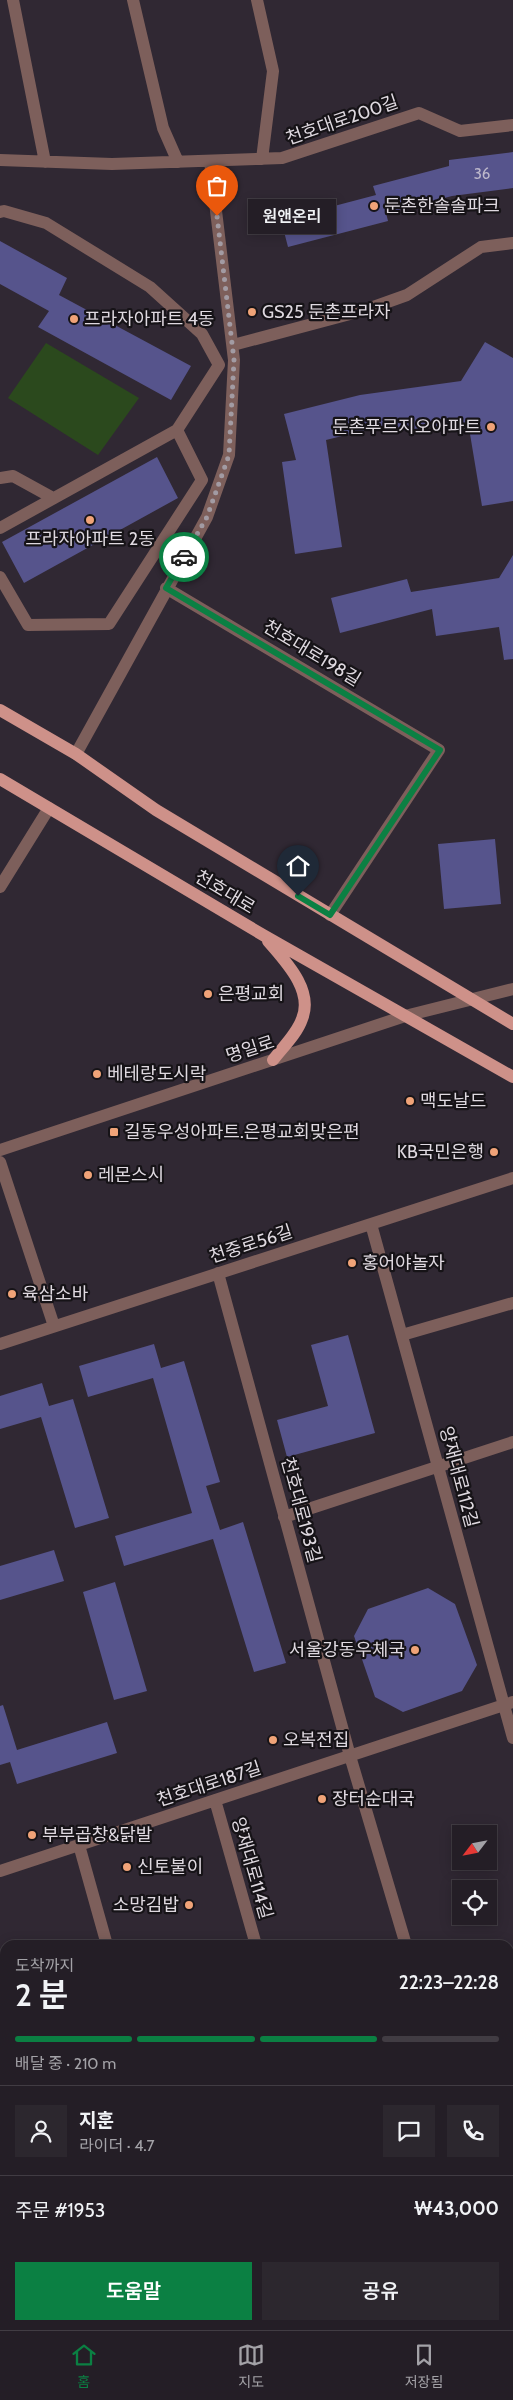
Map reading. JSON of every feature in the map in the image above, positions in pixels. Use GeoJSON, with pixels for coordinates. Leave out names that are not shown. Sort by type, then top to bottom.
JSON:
{"type":"FeatureCollection","features":[{"type":"Feature","properties":{"kind":"main road","name":"천호대로"},"geometry":{"type":"LineString","coordinates":[[0,710],[76,754],[156,810],[470,1000],[513,1024]]}},
{"type":"Feature","properties":{"kind":"main road","name":"천호대로"},"geometry":{"type":"LineString","coordinates":[[0,779],[263,935],[513,1077]]}},
{"type":"Feature","properties":{"kind":"main road"},"geometry":{"type":"LineString","coordinates":[[263,935],[295,974],[302,992],[304,1005],[303,1018],[273,1060]]}},
{"type":"Feature","properties":{"kind":"street"},"geometry":{"type":"LineString","coordinates":[[13,0],[44,162]]}},
{"type":"Feature","properties":{"kind":"street"},"geometry":{"type":"LineString","coordinates":[[133,0],[163,128],[178,162]]}},
{"type":"Feature","properties":{"kind":"street"},"geometry":{"type":"LineString","coordinates":[[257,0],[273,71],[262,159]]}},
{"type":"Feature","properties":{"kind":"street","name":"천호대로200길"},"geometry":{"type":"LineString","coordinates":[[0,160],[112,164],[282,158],[419,113],[460,131],[513,125]]}},
{"type":"Feature","properties":{"kind":"street"},"geometry":{"type":"LineString","coordinates":[[76,754],[166,588],[207,517],[229,455],[234,360],[210,161]]}},
{"type":"Feature","properties":{"kind":"street"},"geometry":{"type":"LineString","coordinates":[[0,212],[4,211],[46,223],[150,286],[202,334],[219,365],[177,430],[0,528]]}},
{"type":"Feature","properties":{"kind":"street"},"geometry":{"type":"LineString","coordinates":[[232,345],[365,310],[407,295],[481,247],[513,243]]}},
{"type":"Feature","properties":{"kind":"street"},"geometry":{"type":"LineString","coordinates":[[0,577],[28,625],[110,624],[202,480],[177,430]]}},
{"type":"Feature","properties":{"kind":"street"},"geometry":{"type":"LineString","coordinates":[[0,478],[13,476],[54,498]]}},
{"type":"Feature","properties":{"kind":"street","name":"천호대로198길"},"geometry":{"type":"LineString","coordinates":[[166,588],[440,750],[330,915]]}},
{"type":"Feature","properties":{"kind":"street"},"geometry":{"type":"LineString","coordinates":[[0,887],[50,808]]}},
{"type":"Feature","properties":{"kind":"street","name":"명일로"},"geometry":{"type":"LineString","coordinates":[[0,1150],[405,1016],[513,989]]}},
{"type":"Feature","properties":{"kind":"street"},"geometry":{"type":"LineString","coordinates":[[0,1162],[54,1326]]}},
{"type":"Feature","properties":{"kind":"street","name":"천중로56길"},"geometry":{"type":"LineString","coordinates":[[0,1344],[513,1178]]}},
{"type":"Feature","properties":{"kind":"street","name":"양재대로112길"},"geometry":{"type":"LineString","coordinates":[[372,1224],[438,1467],[508,1704],[513,1738]]}},
{"type":"Feature","properties":{"kind":"street","name":"천호대로193길"},"geometry":{"type":"LineString","coordinates":[[218,1274],[350,1756]]}},
{"type":"Feature","properties":{"kind":"street"},"geometry":{"type":"LineString","coordinates":[[402,1335],[513,1304]]}},
{"type":"Feature","properties":{"kind":"street"},"geometry":{"type":"LineString","coordinates":[[284,1517],[513,1442]]}},
{"type":"Feature","properties":{"kind":"street","name":"천호대로187길"},"geometry":{"type":"LineString","coordinates":[[0,1871],[508,1704]]}},
{"type":"Feature","properties":{"kind":"street"},"geometry":{"type":"LineString","coordinates":[[350,1756],[405,1940]]}},
{"type":"Feature","properties":{"kind":"street","name":"양재대로114길"},"geometry":{"type":"LineString","coordinates":[[215,1800],[255,1940]]}},
{"type":"Feature","properties":{"kind":"street"},"geometry":{"type":"LineString","coordinates":[[79,1845],[106,1940]]}},
{"type":"Feature","properties":{"kind":"green space"},"geometry":{"type":"Polygon","coordinates":[[[46,343],[139,398],[98,455],[8,398],[46,343]]]}},
{"type":"Feature","properties":{"kind":"building","name":"둔촌한솔솔파크"},"geometry":{"type":"Polygon","coordinates":[[[513,152],[513,188],[452,196],[386,213],[388,221],[288,247],[281,220],[376,195],[373,186],[449,166],[449,160],[513,152]]]}},
{"type":"Feature","properties":{"kind":"building","name":"프라자아파트 4동"},"geometry":{"type":"Polygon","coordinates":[[[0,241],[67,278],[59,295],[191,366],[171,400],[38,327],[49,311],[0,284],[0,241]]]}},
{"type":"Feature","properties":{"kind":"building"},"geometry":{"type":"Polygon","coordinates":[[[485,342],[513,358],[513,501],[482,506],[468,422],[392,432],[390,424],[326,440],[342,547],[295,554],[282,462],[296,460],[284,414],[360,395],[461,381],[485,342]]]}},
{"type":"Feature","properties":{"kind":"building","name":"프라자아파트 2동"},"geometry":{"type":"Polygon","coordinates":[[[157,457],[178,498],[24,583],[2,542],[157,457]]]}},
{"type":"Feature","properties":{"kind":"building"},"geometry":{"type":"Polygon","coordinates":[[[513,555],[513,659],[504,660],[499,627],[436,636],[432,609],[340,633],[331,598],[407,579],[411,592],[499,578],[513,555]]]}},
{"type":"Feature","properties":{"kind":"building"},"geometry":{"type":"Polygon","coordinates":[[[495,839],[501,904],[444,909],[438,844],[495,839]]]}},
{"type":"Feature","properties":{"kind":"building"},"geometry":{"type":"Polygon","coordinates":[[[348,1335],[375,1433],[287,1457],[277,1420],[328,1406],[311,1345],[348,1335]]]}},
{"type":"Feature","properties":{"kind":"building"},"geometry":{"type":"Polygon","coordinates":[[[154,1344],[161,1368],[184,1361],[220,1482],[206,1486],[220,1530],[243,1522],[286,1663],[254,1672],[213,1539],[124,1566],[115,1536],[192,1513],[153,1378],[88,1397],[79,1366],[154,1344]]]}},
{"type":"Feature","properties":{"kind":"building"},"geometry":{"type":"Polygon","coordinates":[[[42,1383],[49,1406],[73,1399],[109,1518],[75,1528],[41,1417],[0,1429],[0,1396],[42,1383]]]}},
{"type":"Feature","properties":{"kind":"building"},"geometry":{"type":"Polygon","coordinates":[[[54,1550],[64,1581],[0,1600],[0,1566],[54,1550]]]}},
{"type":"Feature","properties":{"kind":"building"},"geometry":{"type":"Polygon","coordinates":[[[115,1582],[147,1691],[114,1700],[83,1592],[115,1582]]]}},
{"type":"Feature","properties":{"kind":"building","name":"서울강동우체국"},"geometry":{"type":"Polygon","coordinates":[[[428,1588],[455,1604],[477,1665],[462,1691],[403,1712],[375,1697],[354,1636],[368,1609],[428,1588]]]}},
{"type":"Feature","properties":{"kind":"building"},"geometry":{"type":"Polygon","coordinates":[[[3,1705],[17,1750],[107,1722],[117,1753],[17,1784],[10,1762],[0,1765],[0,1706],[3,1705]]]}},
{"type":"Feature","properties":{"kind":"way so far"},"geometry":{"type":"LineString","coordinates":[[184,557],[207,517],[229,455],[234,360],[217,216]]}},
{"type":"Feature","properties":{"kind":"place","name":"둔촌한솔솔파크"},"geometry":{"type":"Point","coordinates":[374,206]}},
{"type":"Feature","properties":{"kind":"place","name":"원앤온리"},"geometry":{"type":"Point","coordinates":[217,216]}},
{"type":"Feature","properties":{"kind":"place","name":"GS25 둔촌프라자"},"geometry":{"type":"Point","coordinates":[252,312]}},
{"type":"Feature","properties":{"kind":"place","name":"프라자아파트 4동"},"geometry":{"type":"Point","coordinates":[74,319]}},
{"type":"Feature","properties":{"kind":"place","name":"둔촌푸르지오아파트"},"geometry":{"type":"Point","coordinates":[491,427]}},
{"type":"Feature","properties":{"kind":"place","name":"프라자아파트 2동"},"geometry":{"type":"Point","coordinates":[90,520]}},
{"type":"Feature","properties":{"kind":"place","name":"은평교회"},"geometry":{"type":"Point","coordinates":[208,994]}},
{"type":"Feature","properties":{"kind":"place","name":"베테랑도시락"},"geometry":{"type":"Point","coordinates":[97,1074]}},
{"type":"Feature","properties":{"kind":"place","name":"맥도날드"},"geometry":{"type":"Point","coordinates":[410,1101]}},
{"type":"Feature","properties":{"kind":"place","name":"길동우성아파트.은평교회맞은편"},"geometry":{"type":"Point","coordinates":[114,1132]}},
{"type":"Feature","properties":{"kind":"place","name":"KB국민은행"},"geometry":{"type":"Point","coordinates":[494,1152]}},
{"type":"Feature","properties":{"kind":"place","name":"레몬스시"},"geometry":{"type":"Point","coordinates":[88,1175]}},
{"type":"Feature","properties":{"kind":"place","name":"홍어야놀자"},"geometry":{"type":"Point","coordinates":[352,1263]}},
{"type":"Feature","properties":{"kind":"place","name":"육삼소바"},"geometry":{"type":"Point","coordinates":[12,1294]}},
{"type":"Feature","properties":{"kind":"place","name":"서울강동우체국"},"geometry":{"type":"Point","coordinates":[415,1650]}},
{"type":"Feature","properties":{"kind":"place","name":"오복전집"},"geometry":{"type":"Point","coordinates":[273,1740]}},
{"type":"Feature","properties":{"kind":"place","name":"장터순대국"},"geometry":{"type":"Point","coordinates":[322,1799]}},
{"type":"Feature","properties":{"kind":"place","name":"부부곱창&닭발"},"geometry":{"type":"Point","coordinates":[32,1835]}},
{"type":"Feature","properties":{"kind":"place","name":"신토불이"},"geometry":{"type":"Point","coordinates":[127,1867]}},
{"type":"Feature","properties":{"kind":"place","name":"소망김밥"},"geometry":{"type":"Point","coordinates":[189,1905]}},
{"type":"Feature","properties":{"kind":"route"},"geometry":{"type":"LineString","coordinates":[[184,557],[166,588],[440,750],[330,915],[298,896]]}}]}
